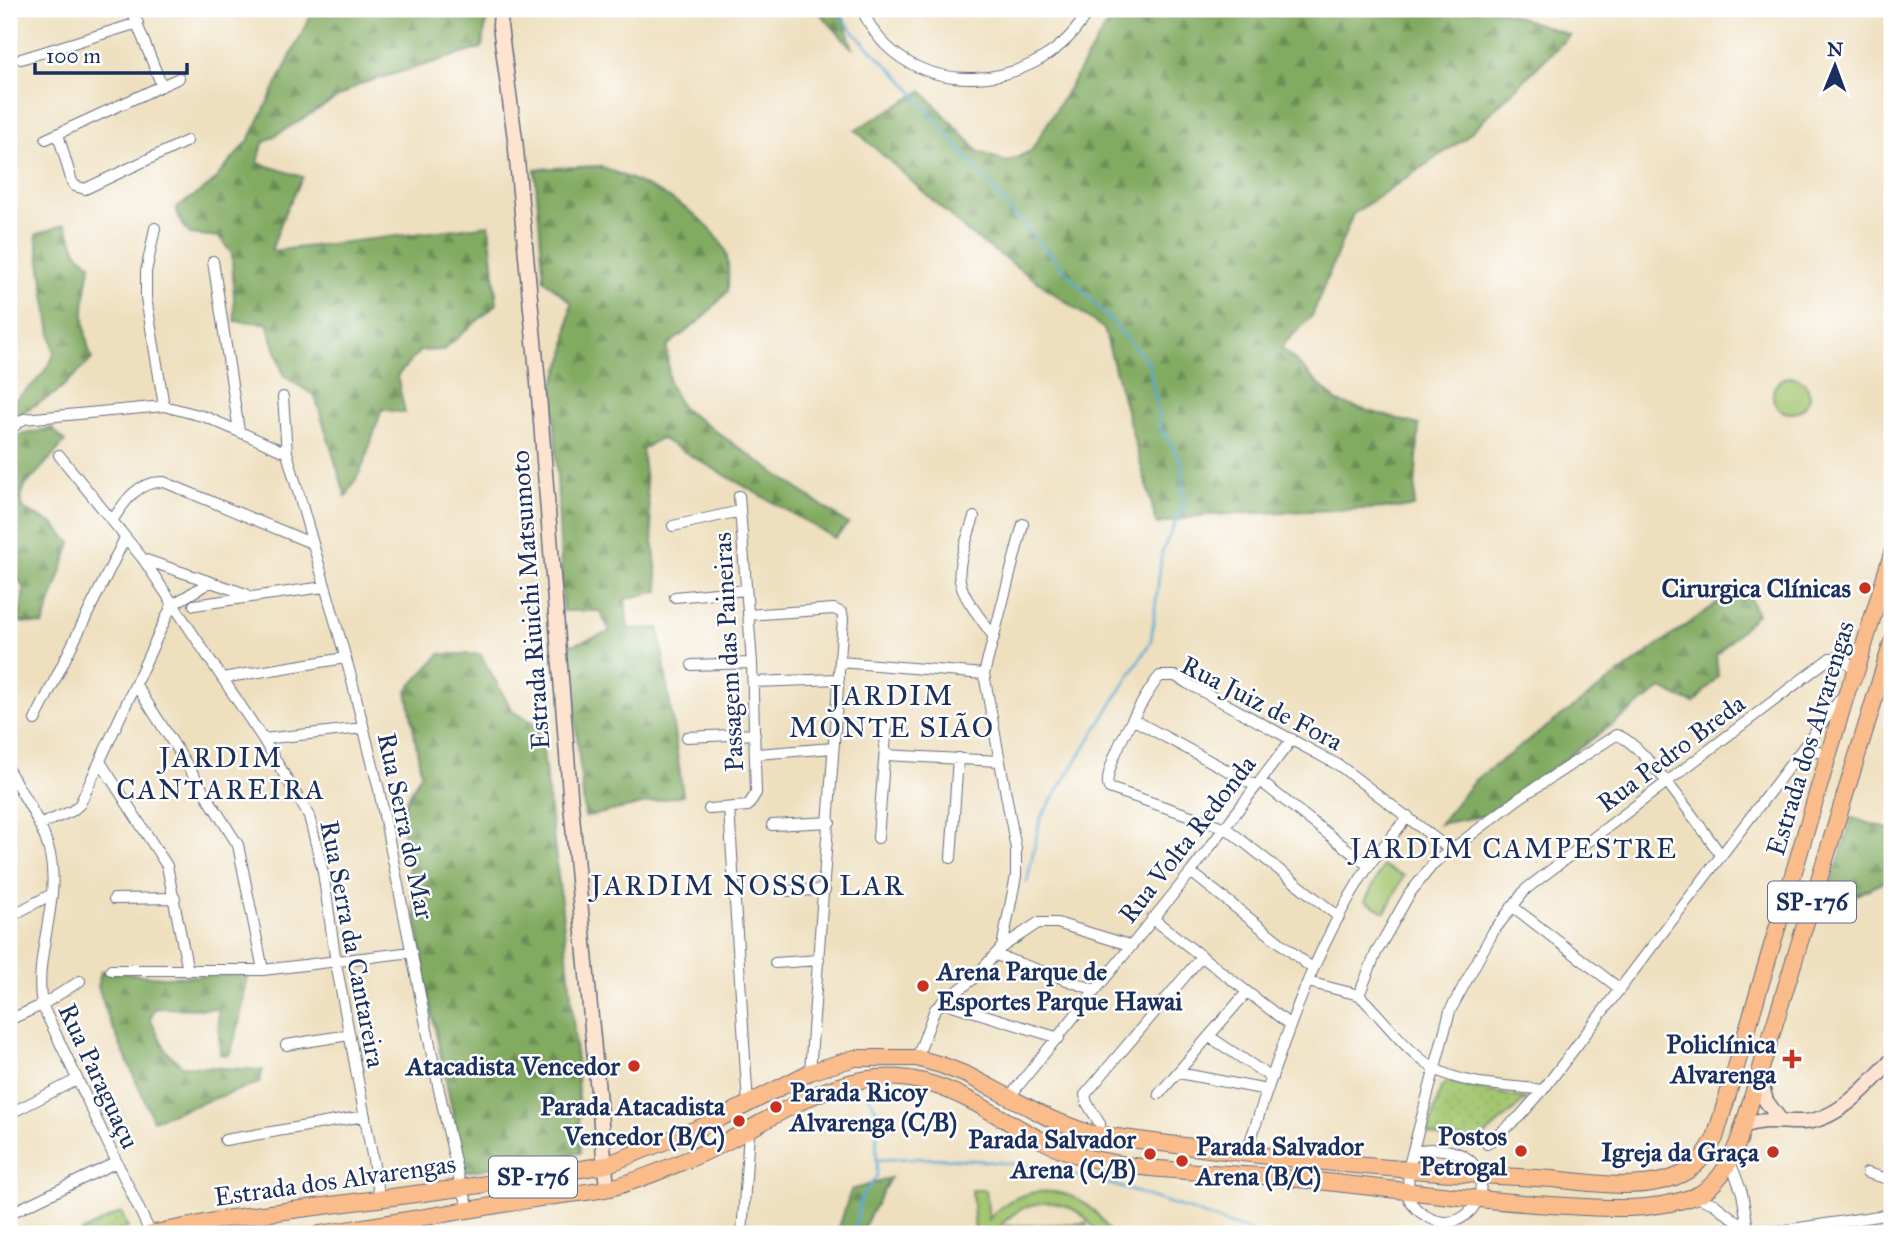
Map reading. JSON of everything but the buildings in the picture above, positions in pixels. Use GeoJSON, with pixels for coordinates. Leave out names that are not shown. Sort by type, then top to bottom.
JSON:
{"type":"FeatureCollection","features":[{"type":"Feature","properties":{"kind":"main road","name":"Estrada dos Alvarengas"},"geometry":{"type":"LineString","coordinates":[[151,1234],[224,1219],[461,1188],[606,1165],[748,1105],[810,1072],[855,1058],[917,1058],[967,1075],[1051,1119],[1088,1133],[1247,1151],[1409,1165],[1481,1177],[1653,1183],[1683,1173],[1705,1156],[1716,1138],[1847,689],[1856,672],[1892,553]]}},
{"type":"Feature","properties":{"kind":"main road","name":"Estrada dos Alvarengas"},"geometry":{"type":"LineString","coordinates":[[320,1234],[607,1188],[698,1155],[749,1132],[806,1099],[836,1086],[886,1078],[912,1080],[972,1102],[1038,1138],[1075,1154],[1117,1163],[1477,1200],[1633,1208],[1665,1205],[1694,1196],[1716,1181],[1730,1161],[1743,1126],[1892,642]]}},
{"type":"Feature","properties":{"kind":"main road"},"geometry":{"type":"LineString","coordinates":[[1222,1172],[1231,1161],[1247,1151]]}},
{"type":"Feature","properties":{"kind":"street"},"geometry":{"type":"LineString","coordinates":[[131,9],[162,86]]}},
{"type":"Feature","properties":{"kind":"street","name":"Estrada Riuichi Matsumoto"},"geometry":{"type":"LineString","coordinates":[[501,9],[501,36],[515,139],[538,383],[570,794],[607,1188]]}},
{"type":"Feature","properties":{"kind":"street"},"geometry":{"type":"LineString","coordinates":[[862,9],[866,19],[898,55],[919,67],[972,80],[995,78],[1023,69],[1042,58],[1076,29],[1090,9]]}},
{"type":"Feature","properties":{"kind":"street"},"geometry":{"type":"LineString","coordinates":[[21,59],[138,23]]}},
{"type":"Feature","properties":{"kind":"street"},"geometry":{"type":"LineString","coordinates":[[46,139],[179,78]]}},
{"type":"Feature","properties":{"kind":"street"},"geometry":{"type":"LineString","coordinates":[[58,134],[72,182],[85,189],[187,141]]}},
{"type":"Feature","properties":{"kind":"street"},"geometry":{"type":"LineString","coordinates":[[155,228],[146,272],[146,298],[164,406]]}},
{"type":"Feature","properties":{"kind":"street"},"geometry":{"type":"LineString","coordinates":[[214,261],[239,430]]}},
{"type":"Feature","properties":{"kind":"street","name":"Rua Serra do Mar"},"geometry":{"type":"LineString","coordinates":[[283,397],[287,453],[363,728],[395,863],[461,1188],[471,1210]]}},
{"type":"Feature","properties":{"kind":"street"},"geometry":{"type":"LineString","coordinates":[[9,430],[24,419],[164,406],[189,411],[239,430],[287,453]]}},
{"type":"Feature","properties":{"kind":"street","name":"Rua Serra da Cantareira"},"geometry":{"type":"LineString","coordinates":[[59,455],[143,559],[262,739],[313,828],[380,1199]]}},
{"type":"Feature","properties":{"kind":"street"},"geometry":{"type":"LineString","coordinates":[[112,522],[134,492],[148,483],[163,482],[311,543]]}},
{"type":"Feature","properties":{"kind":"street","name":"Passagem das Paineiras"},"geometry":{"type":"LineString","coordinates":[[709,809],[748,806],[756,798],[757,754],[752,663],[739,495]]}},
{"type":"Feature","properties":{"kind":"street"},"geometry":{"type":"LineString","coordinates":[[673,526],[740,512]]}},
{"type":"Feature","properties":{"kind":"street"},"geometry":{"type":"LineString","coordinates":[[974,517],[957,580],[962,593],[994,637]]}},
{"type":"Feature","properties":{"kind":"street"},"geometry":{"type":"LineString","coordinates":[[999,951],[1016,867],[1013,829],[984,674],[1023,524]]}},
{"type":"Feature","properties":{"kind":"street"},"geometry":{"type":"LineString","coordinates":[[35,720],[125,538]]}},
{"type":"Feature","properties":{"kind":"street"},"geometry":{"type":"LineString","coordinates":[[143,559],[253,596]]}},
{"type":"Feature","properties":{"kind":"street"},"geometry":{"type":"LineString","coordinates":[[39,825],[78,807],[101,763],[172,605],[210,582]]}},
{"type":"Feature","properties":{"kind":"street"},"geometry":{"type":"LineString","coordinates":[[194,605],[324,587]]}},
{"type":"Feature","properties":{"kind":"street"},"geometry":{"type":"LineString","coordinates":[[675,597],[746,590]]}},
{"type":"Feature","properties":{"kind":"street"},"geometry":{"type":"LineString","coordinates":[[748,615],[839,610],[843,624],[810,1072]]}},
{"type":"Feature","properties":{"kind":"street","name":"Rua Pedro Breda"},"geometry":{"type":"LineString","coordinates":[[1409,1165],[1450,1011],[1480,954],[1512,906],[1541,876],[1830,658],[1843,657],[1856,672]]}},
{"type":"Feature","properties":{"kind":"street"},"geometry":{"type":"LineString","coordinates":[[222,678],[345,658]]}},
{"type":"Feature","properties":{"kind":"street"},"geometry":{"type":"LineString","coordinates":[[841,662],[984,674]]}},
{"type":"Feature","properties":{"kind":"street"},"geometry":{"type":"LineString","coordinates":[[692,665],[752,663]]}},
{"type":"Feature","properties":{"kind":"street","name":"Rua Juiz de Fora"},"geometry":{"type":"LineString","coordinates":[[1226,828],[1121,793],[1105,783],[1112,758],[1155,681],[1166,675],[1187,682],[1359,778],[1449,849]]}},
{"type":"Feature","properties":{"kind":"street"},"geometry":{"type":"LineString","coordinates":[[753,682],[839,679]]}},
{"type":"Feature","properties":{"kind":"street"},"geometry":{"type":"LineString","coordinates":[[136,685],[238,845],[263,970]]}},
{"type":"Feature","properties":{"kind":"street"},"geometry":{"type":"LineString","coordinates":[[1487,1144],[1520,1116],[1544,1090],[1803,751],[1847,689]]}},
{"type":"Feature","properties":{"kind":"street"},"geometry":{"type":"LineString","coordinates":[[1134,720],[1258,783],[1369,866]]}},
{"type":"Feature","properties":{"kind":"street"},"geometry":{"type":"LineString","coordinates":[[878,838],[887,722]]}},
{"type":"Feature","properties":{"kind":"street"},"geometry":{"type":"LineString","coordinates":[[262,739],[363,728]]}},
{"type":"Feature","properties":{"kind":"street"},"geometry":{"type":"LineString","coordinates":[[687,737],[755,734]]}},
{"type":"Feature","properties":{"kind":"street"},"geometry":{"type":"LineString","coordinates":[[1359,995],[1376,953],[1423,874],[1449,849],[1611,736],[1627,737],[1667,783],[1721,855]]}},
{"type":"Feature","properties":{"kind":"street","name":"Rua Volta Redonda"},"geometry":{"type":"LineString","coordinates":[[1010,1096],[1059,1038],[1129,945],[1226,828],[1292,739]]}},
{"type":"Feature","properties":{"kind":"street"},"geometry":{"type":"LineString","coordinates":[[757,754],[833,748]]}},
{"type":"Feature","properties":{"kind":"street"},"geometry":{"type":"LineString","coordinates":[[1803,751],[1819,751],[1829,758]]}},
{"type":"Feature","properties":{"kind":"street"},"geometry":{"type":"LineString","coordinates":[[885,755],[999,761]]}},
{"type":"Feature","properties":{"kind":"street"},"geometry":{"type":"LineString","coordinates":[[951,858],[958,758]]}},
{"type":"Feature","properties":{"kind":"street"},"geometry":{"type":"LineString","coordinates":[[101,763],[163,858],[175,898],[188,971]]}},
{"type":"Feature","properties":{"kind":"street","name":"Rua Paraguaçu"},"geometry":{"type":"LineString","coordinates":[[9,771],[39,825],[50,855],[50,895],[40,985],[42,1005],[151,1234]]}},
{"type":"Feature","properties":{"kind":"street"},"geometry":{"type":"LineString","coordinates":[[729,808],[748,1105]]}},
{"type":"Feature","properties":{"kind":"street"},"geometry":{"type":"LineString","coordinates":[[1247,1151],[1290,1025],[1313,969],[1369,866],[1408,816]]}},
{"type":"Feature","properties":{"kind":"street"},"geometry":{"type":"LineString","coordinates":[[772,825],[830,822]]}},
{"type":"Feature","properties":{"kind":"street"},"geometry":{"type":"LineString","coordinates":[[1226,828],[1339,917]]}},
{"type":"Feature","properties":{"kind":"street"},"geometry":{"type":"LineString","coordinates":[[1191,872],[1313,969]]}},
{"type":"Feature","properties":{"kind":"street"},"geometry":{"type":"LineString","coordinates":[[784,891],[825,890]]}},
{"type":"Feature","properties":{"kind":"street"},"geometry":{"type":"LineString","coordinates":[[9,917],[50,895]]}},
{"type":"Feature","properties":{"kind":"street"},"geometry":{"type":"LineString","coordinates":[[114,899],[175,898]]}},
{"type":"Feature","properties":{"kind":"street"},"geometry":{"type":"LineString","coordinates":[[1512,906],[1620,989]]}},
{"type":"Feature","properties":{"kind":"street"},"geometry":{"type":"LineString","coordinates":[[1152,918],[1290,1025]]}},
{"type":"Feature","properties":{"kind":"street"},"geometry":{"type":"LineString","coordinates":[[917,1058],[931,1016],[942,1002],[973,979],[999,951],[1028,928],[1046,921],[1129,945]]}},
{"type":"Feature","properties":{"kind":"street"},"geometry":{"type":"LineString","coordinates":[[999,951],[1095,990]]}},
{"type":"Feature","properties":{"kind":"street"},"geometry":{"type":"LineString","coordinates":[[111,970],[263,970],[412,952]]}},
{"type":"Feature","properties":{"kind":"street"},"geometry":{"type":"LineString","coordinates":[[1100,1124],[1085,1095],[1202,956]]}},
{"type":"Feature","properties":{"kind":"street"},"geometry":{"type":"LineString","coordinates":[[775,963],[819,960]]}},
{"type":"Feature","properties":{"kind":"street"},"geometry":{"type":"LineString","coordinates":[[9,1020],[42,1005],[80,981]]}},
{"type":"Feature","properties":{"kind":"street"},"geometry":{"type":"LineString","coordinates":[[1308,982],[1359,995],[1411,1050],[1433,1068],[1459,1077],[1544,1090]]}},
{"type":"Feature","properties":{"kind":"street"},"geometry":{"type":"LineString","coordinates":[[1159,1094],[1247,992]]}},
{"type":"Feature","properties":{"kind":"street"},"geometry":{"type":"LineString","coordinates":[[942,1002],[1059,1038]]}},
{"type":"Feature","properties":{"kind":"street"},"geometry":{"type":"LineString","coordinates":[[286,1045],[349,1035]]}},
{"type":"Feature","properties":{"kind":"street"},"geometry":{"type":"LineString","coordinates":[[1210,1037],[1272,1078]]}},
{"type":"Feature","properties":{"kind":"street"},"geometry":{"type":"LineString","coordinates":[[1743,1126],[1763,1120],[1809,1121],[1826,1115],[1843,1106],[1892,1060]]}},
{"type":"Feature","properties":{"kind":"street"},"geometry":{"type":"LineString","coordinates":[[1179,1073],[1267,1090]]}},
{"type":"Feature","properties":{"kind":"street"},"geometry":{"type":"LineString","coordinates":[[1759,1076],[1766,1101],[1781,1121]]}},
{"type":"Feature","properties":{"kind":"street"},"geometry":{"type":"LineString","coordinates":[[9,1114],[76,1080]]}},
{"type":"Feature","properties":{"kind":"street"},"geometry":{"type":"LineString","coordinates":[[225,1140],[365,1116]]}},
{"type":"Feature","properties":{"kind":"street"},"geometry":{"type":"LineString","coordinates":[[742,1234],[749,1132]]}},
{"type":"Feature","properties":{"kind":"street"},"geometry":{"type":"LineString","coordinates":[[1418,1134],[1421,1142],[1431,1148],[1465,1155],[1478,1168],[1481,1177],[1477,1200],[1465,1216],[1446,1222],[1434,1220],[1416,1209],[1407,1192],[1409,1165],[1420,1150],[1431,1148]]}},
{"type":"Feature","properties":{"kind":"street"},"geometry":{"type":"LineString","coordinates":[[1730,1161],[1742,1193],[1752,1233]]}},
{"type":"Feature","properties":{"kind":"street"},"geometry":{"type":"LineString","coordinates":[[9,1214],[117,1162]]}},
{"type":"Feature","properties":{"kind":"street"},"geometry":{"type":"LineString","coordinates":[[1867,1173],[1892,1180]]}},
{"type":"Feature","properties":{"kind":"street"},"geometry":{"type":"LineString","coordinates":[[1694,1196],[1714,1204],[1752,1233],[1892,1214]]}},
{"type":"Feature","properties":{"kind":"street"},"geometry":{"type":"LineString","coordinates":[[1446,1222],[1446,1234]]}},
{"type":"Feature","properties":{"kind":"green space"},"geometry":{"type":"Polygon","coordinates":[[[314,9],[488,9],[482,48],[360,84],[263,143],[258,163],[303,177],[285,212],[271,251],[489,225],[497,304],[443,350],[420,351],[397,376],[405,413],[382,409],[363,466],[346,497],[315,396],[284,376],[267,323],[235,321],[232,254],[219,237],[190,234],[181,223],[176,208],[210,185],[249,140],[314,9]]]}},
{"type":"Feature","properties":{"kind":"green space"},"geometry":{"type":"Polygon","coordinates":[[[816,9],[841,9],[853,49],[816,9]]]}},
{"type":"Feature","properties":{"kind":"green space"},"geometry":{"type":"Polygon","coordinates":[[[1116,9],[1496,9],[1570,35],[1464,139],[1353,214],[1312,316],[1281,347],[1337,402],[1419,425],[1414,507],[1205,515],[1157,524],[1104,329],[969,233],[855,130],[922,91],[979,152],[1007,162],[1031,151],[1116,9]]]}},
{"type":"Feature","properties":{"kind":"green space"},"geometry":{"type":"Polygon","coordinates":[[[599,166],[651,188],[686,208],[714,233],[726,253],[728,291],[702,319],[667,346],[669,383],[681,407],[848,524],[835,538],[660,438],[642,450],[659,591],[625,599],[628,629],[659,628],[683,795],[585,817],[568,646],[610,632],[600,611],[563,611],[553,386],[565,354],[571,302],[544,280],[535,169],[599,166]]]}},
{"type":"Feature","properties":{"kind":"green space"},"geometry":{"type":"Polygon","coordinates":[[[65,224],[79,255],[91,264],[84,312],[92,359],[56,393],[9,420],[9,404],[41,376],[54,354],[36,235],[65,224]]]}},
{"type":"Feature","properties":{"kind":"green space"},"geometry":{"type":"Polygon","coordinates":[[[1791,377],[1804,382],[1809,395],[1804,408],[1791,413],[1778,408],[1773,395],[1778,382],[1791,377]]]}},
{"type":"Feature","properties":{"kind":"green space"},"geometry":{"type":"Polygon","coordinates":[[[52,428],[65,442],[25,486],[20,498],[24,510],[52,523],[71,543],[43,625],[19,622],[24,589],[9,562],[9,445],[16,436],[52,428]]]}},
{"type":"Feature","properties":{"kind":"green space"},"geometry":{"type":"Polygon","coordinates":[[[1749,596],[1757,614],[1716,655],[1718,676],[1694,703],[1661,689],[1488,815],[1439,824],[1475,780],[1643,656],[1719,602],[1749,596]]]}},
{"type":"Feature","properties":{"kind":"green space"},"geometry":{"type":"Polygon","coordinates":[[[440,654],[480,654],[513,712],[540,726],[565,939],[578,1099],[580,1153],[465,1172],[427,990],[400,812],[421,773],[407,690],[440,654]]]}},
{"type":"Feature","properties":{"kind":"green space"},"geometry":{"type":"Polygon","coordinates":[[[1852,818],[1892,830],[1892,878],[1839,903],[1826,899],[1852,818]]]}},
{"type":"Feature","properties":{"kind":"green space"},"geometry":{"type":"Polygon","coordinates":[[[1383,866],[1404,876],[1385,912],[1365,901],[1383,866]]]}},
{"type":"Feature","properties":{"kind":"green space"},"geometry":{"type":"Polygon","coordinates":[[[101,971],[162,977],[248,975],[238,1029],[229,1055],[220,1054],[218,1009],[155,1008],[150,1019],[167,1052],[182,1066],[263,1070],[259,1083],[153,1120],[106,1012],[98,986],[101,971]]]}},
{"type":"Feature","properties":{"kind":"green space"},"geometry":{"type":"Polygon","coordinates":[[[1448,1082],[1526,1099],[1474,1145],[1428,1134],[1441,1087],[1448,1082]]]}},
{"type":"Feature","properties":{"kind":"green space"},"geometry":{"type":"Polygon","coordinates":[[[890,1178],[860,1234],[837,1234],[851,1190],[890,1178]]]}},
{"type":"Feature","properties":{"kind":"green space"},"geometry":{"type":"Polygon","coordinates":[[[972,1190],[986,1190],[989,1219],[1003,1206],[1036,1192],[1071,1196],[1100,1217],[1110,1234],[1097,1234],[1075,1210],[1046,1203],[1018,1211],[1005,1221],[995,1234],[975,1234],[972,1190]]]}},
{"type":"Feature","properties":{"kind":"green space"},"geometry":{"type":"Polygon","coordinates":[[[121,1212],[128,1228],[110,1234],[77,1234],[121,1212]]]}},
{"type":"Feature","properties":{"kind":"green space"},"geometry":{"type":"Polygon","coordinates":[[[1086,1223],[1087,1234],[1006,1234],[1005,1226],[1086,1223]]]}},
{"type":"Feature","properties":{"kind":"waterway"},"geometry":{"type":"LineString","coordinates":[[834,9],[860,39],[903,80],[1013,213],[1149,363],[1161,429],[1182,462],[1184,503],[1162,552],[1151,641],[1040,819],[1027,882]]}},
{"type":"Feature","properties":{"kind":"waterway"},"geometry":{"type":"LineString","coordinates":[[853,1234],[862,1196],[877,1176],[876,1109],[866,1092]]}},
{"type":"Feature","properties":{"kind":"waterway"},"geometry":{"type":"LineString","coordinates":[[876,1160],[931,1158],[986,1161],[1067,1174],[1136,1192],[1258,1234]]}},
{"type":"Feature","properties":{"kind":"place","name":"Cirurgica Clínicas"},"geometry":{"type":"Point","coordinates":[1865,588]}},
{"type":"Feature","properties":{"kind":"place","name":"Arena Parque de Esportes Parque Hawai"},"geometry":{"type":"Point","coordinates":[923,986]}},
{"type":"Feature","properties":{"kind":"place","name":"Policlínica Alvarenga"},"geometry":{"type":"Point","coordinates":[1792,1059]}},
{"type":"Feature","properties":{"kind":"place","name":"Atacadista Vencedor"},"geometry":{"type":"Point","coordinates":[634,1066]}},
{"type":"Feature","properties":{"kind":"place","name":"Parada Ricoy Alvarenga (C/B)"},"geometry":{"type":"Point","coordinates":[776,1107]}},
{"type":"Feature","properties":{"kind":"place","name":"Parada Atacadista Vencedor (B/C)"},"geometry":{"type":"Point","coordinates":[739,1121]}},
{"type":"Feature","properties":{"kind":"place","name":"Postos Petrogal"},"geometry":{"type":"Point","coordinates":[1521,1151]}},
{"type":"Feature","properties":{"kind":"place","name":"Igreja da Graça"},"geometry":{"type":"Point","coordinates":[1773,1152]}},
{"type":"Feature","properties":{"kind":"place","name":"Parada Salvador Arena (C/B)"},"geometry":{"type":"Point","coordinates":[1150,1154]}},
{"type":"Feature","properties":{"kind":"place","name":"Parada Salvador Arena (B/C)"},"geometry":{"type":"Point","coordinates":[1182,1161]}},
{"type":"Feature","properties":{"kind":"district","name":"JARDIM MONTE SIÃO"},"geometry":{"type":"Point","coordinates":[892,711]}},
{"type":"Feature","properties":{"kind":"district","name":"JARDIM CANTAREIRA"},"geometry":{"type":"Point","coordinates":[221,773]}},
{"type":"Feature","properties":{"kind":"district","name":"JARDIM CAMPESTRE"},"geometry":{"type":"Point","coordinates":[1514,848]}},
{"type":"Feature","properties":{"kind":"district","name":"JARDIM NOSSO LAR"},"geometry":{"type":"Point","coordinates":[748,885]}}]}
